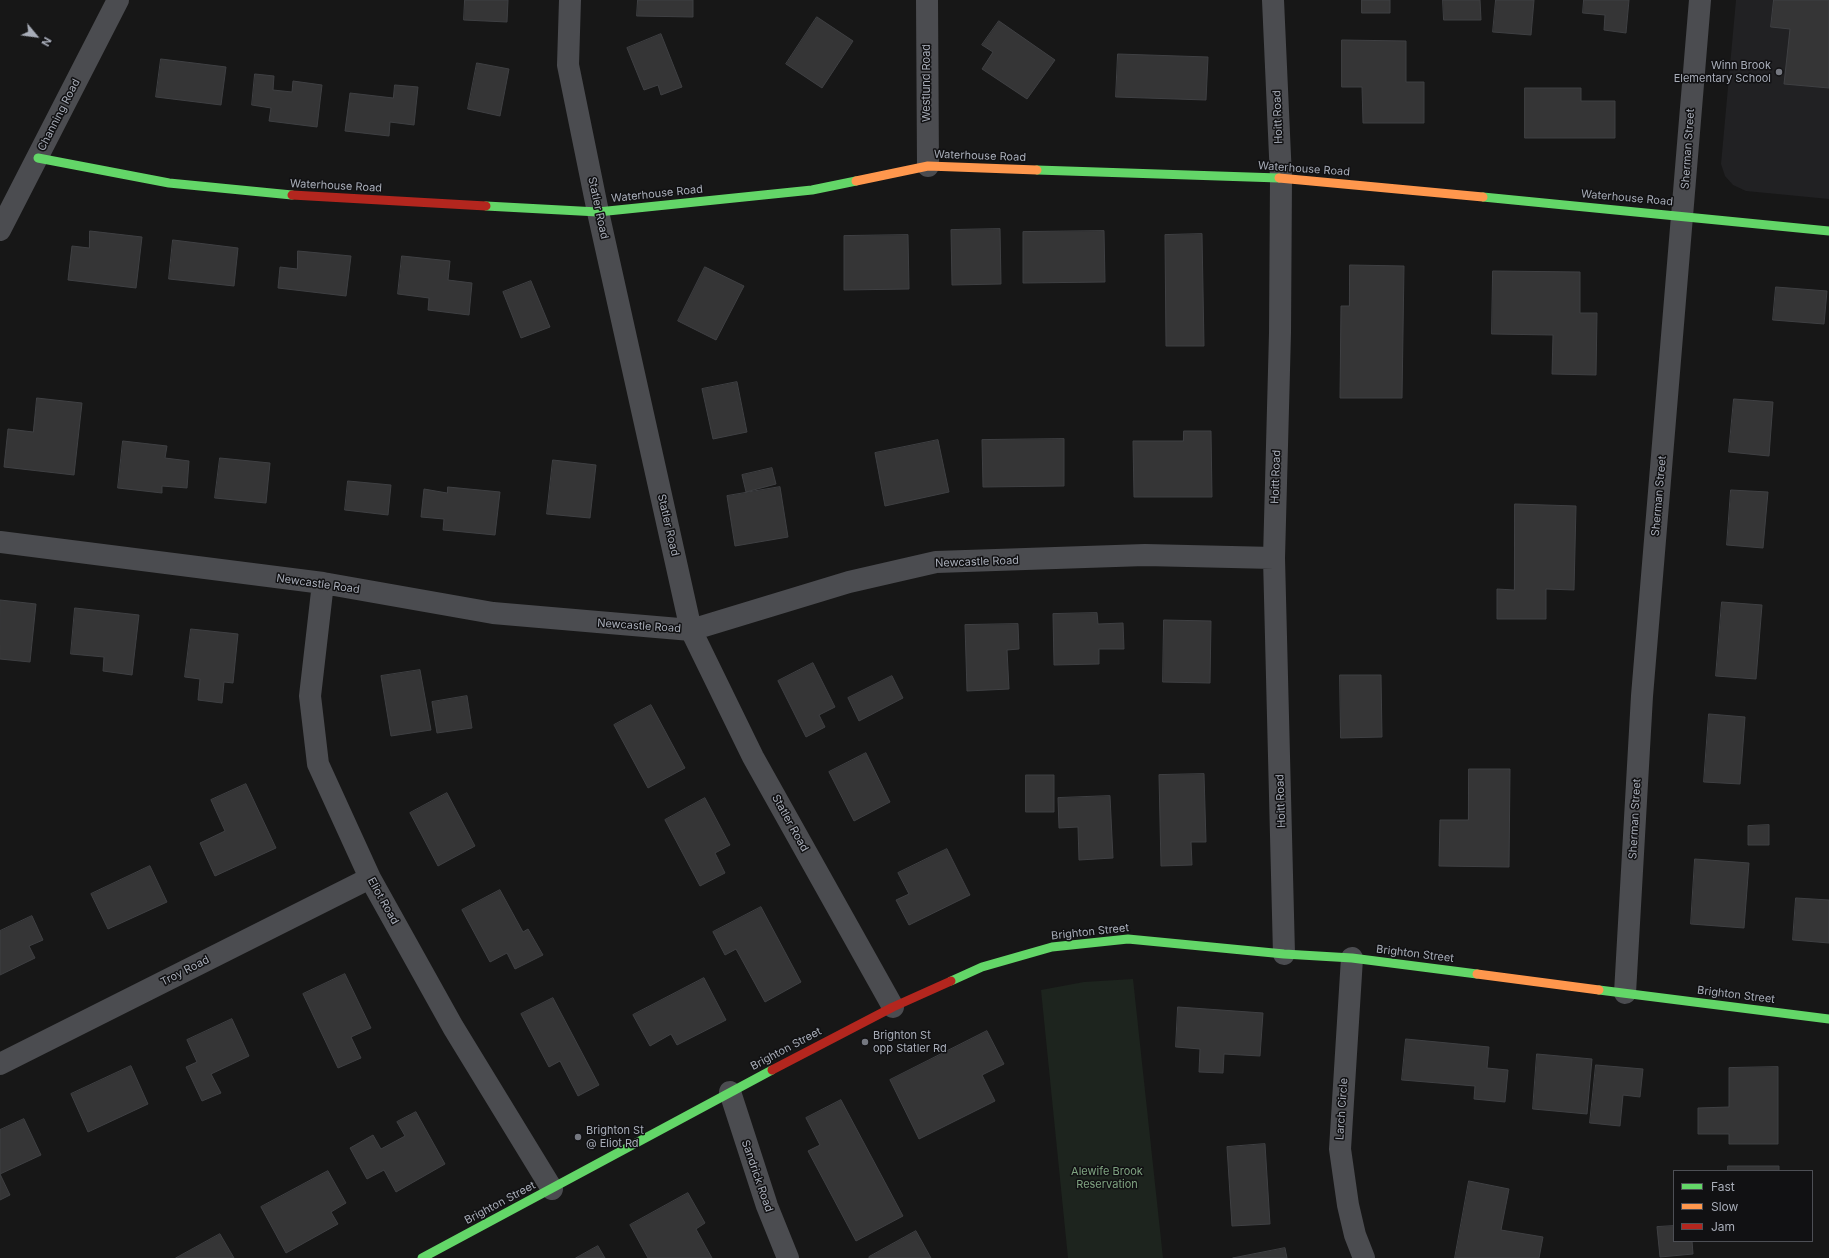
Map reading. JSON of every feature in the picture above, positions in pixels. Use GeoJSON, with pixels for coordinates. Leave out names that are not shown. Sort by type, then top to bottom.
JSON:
{"type":"FeatureCollection","features":[{"type":"Feature","properties":{"kind":"street","name":"Channing Road"},"geometry":{"type":"LineString","coordinates":[[0,230],[118,0]]}},
{"type":"Feature","properties":{"kind":"street","name":"Statler Road"},"geometry":{"type":"LineString","coordinates":[[570,0],[568,65],[598,212],[692,630],[753,757],[893,1007]]}},
{"type":"Feature","properties":{"kind":"street","name":"Westlund Road"},"geometry":{"type":"LineString","coordinates":[[927,0],[928,166]]}},
{"type":"Feature","properties":{"kind":"street","name":"Hoitt Road"},"geometry":{"type":"LineString","coordinates":[[1273,0],[1281,178],[1280,333],[1274,558],[1284,954]]}},
{"type":"Feature","properties":{"kind":"street","name":"Sherman Street"},"geometry":{"type":"LineString","coordinates":[[1625,993],[1642,696],[1700,0]]}},
{"type":"Feature","properties":{"kind":"street","name":"Waterhouse Road"},"geometry":{"type":"LineString","coordinates":[[38,158],[169,183],[292,196],[598,212],[812,190],[928,166],[1281,178],[1829,231]]}},
{"type":"Feature","properties":{"kind":"street","name":"Newcastle Road"},"geometry":{"type":"LineString","coordinates":[[0,542],[323,583],[493,613],[692,630],[849,582],[936,562],[1145,555],[1274,558]]}},
{"type":"Feature","properties":{"kind":"street","name":"Eliot Road"},"geometry":{"type":"LineString","coordinates":[[323,583],[310,696],[318,764],[370,878],[453,1027],[552,1189]]}},
{"type":"Feature","properties":{"kind":"street","name":"Troy Road"},"geometry":{"type":"LineString","coordinates":[[0,1064],[370,878]]}},
{"type":"Feature","properties":{"kind":"street","name":"Brighton Street"},"geometry":{"type":"LineString","coordinates":[[422,1258],[730,1092],[893,1007],[982,967],[1052,947],[1128,939],[1284,954],[1352,958],[1829,1019]]}},
{"type":"Feature","properties":{"kind":"street","name":"Larch Circle"},"geometry":{"type":"LineString","coordinates":[[1352,958],[1340,1149],[1348,1205],[1355,1235],[1364,1258]]}},
{"type":"Feature","properties":{"kind":"street","name":"Sandrick Road"},"geometry":{"type":"LineString","coordinates":[[730,1092],[767,1206],[788,1258]]}},
{"type":"Feature","properties":{"kind":"shaded area","name":"Winn Brook Elementary School"},"geometry":{"type":"Polygon","coordinates":[[[1736,0],[1829,0],[1829,199],[1746,191],[1733,185],[1725,176],[1721,164],[1736,0]]]}},
{"type":"Feature","properties":{"kind":"green space","name":"Alewife Brook Reservation"},"geometry":{"type":"Polygon","coordinates":[[[1133,979],[1163,1258],[1068,1258],[1041,990],[1084,982],[1133,979]]]}},
{"type":"Feature","properties":{"kind":"building"},"geometry":{"type":"Polygon","coordinates":[[[465,0],[508,0],[507,22],[464,20],[465,0]]]}},
{"type":"Feature","properties":{"kind":"building"},"geometry":{"type":"Polygon","coordinates":[[[638,0],[693,0],[693,17],[637,16],[638,0]]]}},
{"type":"Feature","properties":{"kind":"building"},"geometry":{"type":"Polygon","coordinates":[[[1362,0],[1390,0],[1390,13],[1362,13],[1362,0]]]}},
{"type":"Feature","properties":{"kind":"building"},"geometry":{"type":"Polygon","coordinates":[[[1443,0],[1480,0],[1481,20],[1444,20],[1443,0]]]}},
{"type":"Feature","properties":{"kind":"building"},"geometry":{"type":"Polygon","coordinates":[[[1496,0],[1534,0],[1531,35],[1493,32],[1496,0]]]}},
{"type":"Feature","properties":{"kind":"building"},"geometry":{"type":"Polygon","coordinates":[[[1584,0],[1629,0],[1626,33],[1604,30],[1605,15],[1583,13],[1584,0]]]}},
{"type":"Feature","properties":{"kind":"building"},"geometry":{"type":"Polygon","coordinates":[[[1774,0],[1829,0],[1829,88],[1784,84],[1790,29],[1771,27],[1774,0]]]}},
{"type":"Feature","properties":{"kind":"building"},"geometry":{"type":"Polygon","coordinates":[[[817,17],[853,41],[822,88],[786,64],[817,17]]]}},
{"type":"Feature","properties":{"kind":"building"},"geometry":{"type":"Polygon","coordinates":[[[999,21],[1055,60],[1027,99],[982,69],[993,52],[982,45],[999,21]]]}},
{"type":"Feature","properties":{"kind":"building"},"geometry":{"type":"Polygon","coordinates":[[[661,34],[682,87],[661,95],[658,85],[644,90],[627,48],[661,34]]]}},
{"type":"Feature","properties":{"kind":"building"},"geometry":{"type":"Polygon","coordinates":[[[1342,40],[1406,41],[1406,82],[1424,82],[1424,123],[1363,123],[1362,87],[1342,87],[1342,40]]]}},
{"type":"Feature","properties":{"kind":"building"},"geometry":{"type":"Polygon","coordinates":[[[1118,54],[1208,57],[1206,100],[1116,97],[1118,54]]]}},
{"type":"Feature","properties":{"kind":"building"},"geometry":{"type":"Polygon","coordinates":[[[161,59],[226,67],[221,105],[156,97],[161,59]]]}},
{"type":"Feature","properties":{"kind":"building"},"geometry":{"type":"Polygon","coordinates":[[[477,63],[509,69],[500,116],[468,109],[477,63]]]}},
{"type":"Feature","properties":{"kind":"building"},"geometry":{"type":"Polygon","coordinates":[[[255,74],[274,76],[273,90],[292,92],[293,81],[322,85],[317,127],[269,121],[271,108],[252,105],[255,74]]]}},
{"type":"Feature","properties":{"kind":"building"},"geometry":{"type":"Polygon","coordinates":[[[395,85],[418,87],[414,125],[390,122],[389,136],[345,131],[350,93],[393,98],[395,85]]]}},
{"type":"Feature","properties":{"kind":"building"},"geometry":{"type":"Polygon","coordinates":[[[1525,88],[1581,88],[1581,101],[1615,101],[1615,138],[1525,138],[1525,88]]]}},
{"type":"Feature","properties":{"kind":"building"},"geometry":{"type":"Polygon","coordinates":[[[1000,229],[1001,284],[952,285],[951,230],[1000,229]]]}},
{"type":"Feature","properties":{"kind":"building"},"geometry":{"type":"Polygon","coordinates":[[[90,231],[142,237],[136,288],[68,280],[72,246],[89,248],[90,231]]]}},
{"type":"Feature","properties":{"kind":"building"},"geometry":{"type":"Polygon","coordinates":[[[1104,231],[1105,282],[1023,283],[1023,232],[1104,231]]]}},
{"type":"Feature","properties":{"kind":"building"},"geometry":{"type":"Polygon","coordinates":[[[1202,234],[1204,346],[1166,346],[1165,235],[1202,234]]]}},
{"type":"Feature","properties":{"kind":"building"},"geometry":{"type":"Polygon","coordinates":[[[908,235],[909,289],[844,290],[844,236],[908,235]]]}},
{"type":"Feature","properties":{"kind":"building"},"geometry":{"type":"Polygon","coordinates":[[[173,240],[238,248],[234,286],[169,279],[173,240]]]}},
{"type":"Feature","properties":{"kind":"building"},"geometry":{"type":"Polygon","coordinates":[[[298,251],[351,256],[346,296],[278,288],[280,267],[297,269],[298,251]]]}},
{"type":"Feature","properties":{"kind":"building"},"geometry":{"type":"Polygon","coordinates":[[[402,256],[450,261],[448,280],[472,283],[469,315],[428,310],[429,298],[398,294],[402,256]]]}},
{"type":"Feature","properties":{"kind":"building"},"geometry":{"type":"Polygon","coordinates":[[[1350,265],[1404,266],[1402,398],[1340,398],[1341,306],[1349,306],[1350,265]]]}},
{"type":"Feature","properties":{"kind":"building"},"geometry":{"type":"Polygon","coordinates":[[[705,267],[744,286],[716,340],[678,321],[705,267]]]}},
{"type":"Feature","properties":{"kind":"building"},"geometry":{"type":"Polygon","coordinates":[[[1493,271],[1580,272],[1580,313],[1597,313],[1596,375],[1552,374],[1553,335],[1492,334],[1493,271]]]}},
{"type":"Feature","properties":{"kind":"building"},"geometry":{"type":"Polygon","coordinates":[[[531,281],[550,327],[521,338],[503,292],[531,281]]]}},
{"type":"Feature","properties":{"kind":"building"},"geometry":{"type":"Polygon","coordinates":[[[1776,287],[1827,291],[1824,324],[1773,320],[1776,287]]]}},
{"type":"Feature","properties":{"kind":"building"},"geometry":{"type":"Polygon","coordinates":[[[737,382],[747,432],[713,439],[702,389],[737,382]]]}},
{"type":"Feature","properties":{"kind":"building"},"geometry":{"type":"Polygon","coordinates":[[[37,398],[82,403],[74,475],[4,467],[8,429],[33,432],[37,398]]]}},
{"type":"Feature","properties":{"kind":"building"},"geometry":{"type":"Polygon","coordinates":[[[1734,399],[1773,402],[1769,456],[1729,452],[1734,399]]]}},
{"type":"Feature","properties":{"kind":"building"},"geometry":{"type":"Polygon","coordinates":[[[1184,431],[1211,431],[1212,497],[1134,497],[1133,441],[1183,441],[1184,431]]]}},
{"type":"Feature","properties":{"kind":"building"},"geometry":{"type":"Polygon","coordinates":[[[1064,439],[1064,486],[983,487],[982,440],[1064,439]]]}},
{"type":"Feature","properties":{"kind":"building"},"geometry":{"type":"Polygon","coordinates":[[[938,440],[949,492],[885,506],[875,453],[938,440]]]}},
{"type":"Feature","properties":{"kind":"building"},"geometry":{"type":"Polygon","coordinates":[[[123,441],[167,446],[165,458],[189,461],[187,488],[162,486],[162,493],[118,488],[123,441]]]}},
{"type":"Feature","properties":{"kind":"building"},"geometry":{"type":"Polygon","coordinates":[[[220,458],[270,463],[266,503],[215,498],[220,458]]]}},
{"type":"Feature","properties":{"kind":"building"},"geometry":{"type":"Polygon","coordinates":[[[553,460],[596,465],[590,518],[547,514],[553,460]]]}},
{"type":"Feature","properties":{"kind":"building"},"geometry":{"type":"Polygon","coordinates":[[[772,468],[776,484],[746,492],[742,475],[772,468]]]}},
{"type":"Feature","properties":{"kind":"building"},"geometry":{"type":"Polygon","coordinates":[[[348,481],[391,485],[388,515],[345,510],[348,481]]]}},
{"type":"Feature","properties":{"kind":"building"},"geometry":{"type":"Polygon","coordinates":[[[448,487],[500,492],[495,535],[443,530],[444,519],[421,517],[424,489],[447,493],[448,487]]]}},
{"type":"Feature","properties":{"kind":"building"},"geometry":{"type":"Polygon","coordinates":[[[780,487],[788,537],[735,546],[727,496],[780,487]]]}},
{"type":"Feature","properties":{"kind":"building"},"geometry":{"type":"Polygon","coordinates":[[[1731,490],[1768,492],[1763,548],[1727,545],[1731,490]]]}},
{"type":"Feature","properties":{"kind":"building"},"geometry":{"type":"Polygon","coordinates":[[[1515,504],[1576,506],[1574,590],[1546,589],[1546,619],[1497,619],[1497,589],[1514,590],[1515,504]]]}},
{"type":"Feature","properties":{"kind":"building"},"geometry":{"type":"Polygon","coordinates":[[[0,600],[36,604],[30,662],[0,659],[0,600]]]}},
{"type":"Feature","properties":{"kind":"building"},"geometry":{"type":"Polygon","coordinates":[[[1722,602],[1762,605],[1756,679],[1716,676],[1722,602]]]}},
{"type":"Feature","properties":{"kind":"building"},"geometry":{"type":"Polygon","coordinates":[[[75,608],[139,615],[132,675],[103,671],[104,657],[71,654],[75,608]]]}},
{"type":"Feature","properties":{"kind":"building"},"geometry":{"type":"Polygon","coordinates":[[[1097,613],[1098,624],[1123,623],[1124,649],[1099,649],[1099,664],[1054,665],[1053,614],[1097,613]]]}},
{"type":"Feature","properties":{"kind":"building"},"geometry":{"type":"Polygon","coordinates":[[[1164,620],[1211,621],[1210,683],[1163,682],[1164,620]]]}},
{"type":"Feature","properties":{"kind":"building"},"geometry":{"type":"Polygon","coordinates":[[[1018,624],[1019,649],[1007,650],[1009,689],[967,691],[965,625],[1018,624]]]}},
{"type":"Feature","properties":{"kind":"building"},"geometry":{"type":"Polygon","coordinates":[[[191,629],[238,634],[233,683],[224,682],[222,703],[198,700],[200,679],[185,677],[191,629]]]}},
{"type":"Feature","properties":{"kind":"building"},"geometry":{"type":"Polygon","coordinates":[[[813,663],[835,707],[819,715],[825,727],[806,737],[778,681],[813,663]]]}},
{"type":"Feature","properties":{"kind":"building"},"geometry":{"type":"Polygon","coordinates":[[[420,670],[431,730],[391,736],[381,676],[420,670]]]}},
{"type":"Feature","properties":{"kind":"building"},"geometry":{"type":"Polygon","coordinates":[[[1340,675],[1381,675],[1382,737],[1341,738],[1340,675]]]}},
{"type":"Feature","properties":{"kind":"building"},"geometry":{"type":"Polygon","coordinates":[[[892,676],[903,698],[859,721],[848,698],[892,676]]]}},
{"type":"Feature","properties":{"kind":"building"},"geometry":{"type":"Polygon","coordinates":[[[467,696],[472,728],[437,733],[432,702],[467,696]]]}},
{"type":"Feature","properties":{"kind":"building"},"geometry":{"type":"Polygon","coordinates":[[[651,705],[685,768],[648,788],[614,725],[651,705]]]}},
{"type":"Feature","properties":{"kind":"building"},"geometry":{"type":"Polygon","coordinates":[[[1709,714],[1745,717],[1740,784],[1704,782],[1709,714]]]}},
{"type":"Feature","properties":{"kind":"building"},"geometry":{"type":"Polygon","coordinates":[[[866,753],[890,802],[854,821],[829,772],[866,753]]]}},
{"type":"Feature","properties":{"kind":"building"},"geometry":{"type":"Polygon","coordinates":[[[1469,769],[1510,769],[1509,867],[1439,866],[1440,820],[1468,820],[1469,769]]]}},
{"type":"Feature","properties":{"kind":"building"},"geometry":{"type":"Polygon","coordinates":[[[1204,774],[1206,842],[1191,842],[1192,865],[1161,866],[1159,775],[1204,774]]]}},
{"type":"Feature","properties":{"kind":"building"},"geometry":{"type":"Polygon","coordinates":[[[1026,775],[1054,775],[1054,812],[1026,812],[1026,775]]]}},
{"type":"Feature","properties":{"kind":"building"},"geometry":{"type":"Polygon","coordinates":[[[246,784],[276,848],[215,876],[200,843],[225,831],[211,800],[246,784]]]}},
{"type":"Feature","properties":{"kind":"building"},"geometry":{"type":"Polygon","coordinates":[[[447,793],[475,846],[438,866],[410,813],[447,793]]]}},
{"type":"Feature","properties":{"kind":"building"},"geometry":{"type":"Polygon","coordinates":[[[1110,796],[1113,858],[1079,860],[1078,827],[1059,828],[1058,798],[1110,796]]]}},
{"type":"Feature","properties":{"kind":"building"},"geometry":{"type":"Polygon","coordinates":[[[705,798],[730,845],[715,853],[725,873],[700,886],[665,820],[705,798]]]}},
{"type":"Feature","properties":{"kind":"building"},"geometry":{"type":"Polygon","coordinates":[[[1769,825],[1769,845],[1748,845],[1748,826],[1769,825]]]}},
{"type":"Feature","properties":{"kind":"building"},"geometry":{"type":"Polygon","coordinates":[[[947,849],[970,895],[909,925],[896,900],[909,894],[898,873],[947,849]]]}},
{"type":"Feature","properties":{"kind":"building"},"geometry":{"type":"Polygon","coordinates":[[[1695,859],[1749,863],[1744,928],[1691,924],[1695,859]]]}},
{"type":"Feature","properties":{"kind":"building"},"geometry":{"type":"Polygon","coordinates":[[[150,866],[167,902],[108,929],[91,894],[150,866]]]}},
{"type":"Feature","properties":{"kind":"building"},"geometry":{"type":"Polygon","coordinates":[[[500,890],[523,932],[528,929],[543,955],[515,969],[507,953],[490,962],[462,910],[500,890]]]}},
{"type":"Feature","properties":{"kind":"building"},"geometry":{"type":"Polygon","coordinates":[[[1796,898],[1829,900],[1829,943],[1793,940],[1796,898]]]}},
{"type":"Feature","properties":{"kind":"building"},"geometry":{"type":"Polygon","coordinates":[[[761,907],[801,982],[765,1002],[736,949],[725,955],[713,932],[761,907]]]}},
{"type":"Feature","properties":{"kind":"building"},"geometry":{"type":"Polygon","coordinates":[[[32,916],[43,940],[29,946],[35,958],[0,975],[0,931],[32,916]]]}},
{"type":"Feature","properties":{"kind":"building"},"geometry":{"type":"Polygon","coordinates":[[[345,974],[371,1028],[351,1037],[361,1058],[338,1068],[303,994],[345,974]]]}},
{"type":"Feature","properties":{"kind":"building"},"geometry":{"type":"Polygon","coordinates":[[[704,978],[726,1020],[677,1045],[671,1034],[650,1046],[633,1015],[704,978]]]}},
{"type":"Feature","properties":{"kind":"building"},"geometry":{"type":"Polygon","coordinates":[[[553,998],[599,1085],[578,1096],[560,1061],[549,1067],[521,1014],[553,998]]]}},
{"type":"Feature","properties":{"kind":"building"},"geometry":{"type":"Polygon","coordinates":[[[1178,1007],[1263,1013],[1260,1056],[1224,1054],[1223,1073],[1199,1072],[1200,1049],[1176,1047],[1178,1007]]]}},
{"type":"Feature","properties":{"kind":"building"},"geometry":{"type":"Polygon","coordinates":[[[232,1019],[249,1056],[211,1074],[221,1093],[202,1101],[186,1067],[197,1062],[187,1040],[232,1019]]]}},
{"type":"Feature","properties":{"kind":"building"},"geometry":{"type":"Polygon","coordinates":[[[987,1031],[1004,1064],[982,1075],[995,1101],[919,1139],[890,1080],[987,1031]]]}},
{"type":"Feature","properties":{"kind":"building"},"geometry":{"type":"Polygon","coordinates":[[[1406,1039],[1489,1047],[1487,1068],[1508,1070],[1505,1102],[1474,1099],[1475,1086],[1402,1080],[1406,1039]]]}},
{"type":"Feature","properties":{"kind":"building"},"geometry":{"type":"Polygon","coordinates":[[[1537,1054],[1592,1059],[1587,1114],[1533,1109],[1537,1054]]]}},
{"type":"Feature","properties":{"kind":"building"},"geometry":{"type":"Polygon","coordinates":[[[1596,1065],[1643,1069],[1640,1097],[1623,1095],[1620,1126],[1590,1123],[1596,1065]]]}},
{"type":"Feature","properties":{"kind":"building"},"geometry":{"type":"Polygon","coordinates":[[[131,1066],[148,1104],[88,1132],[71,1094],[131,1066]]]}},
{"type":"Feature","properties":{"kind":"building"},"geometry":{"type":"Polygon","coordinates":[[[1778,1067],[1778,1144],[1729,1144],[1729,1134],[1698,1134],[1698,1108],[1729,1107],[1729,1068],[1778,1067]]]}},
{"type":"Feature","properties":{"kind":"building"},"geometry":{"type":"Polygon","coordinates":[[[841,1100],[903,1216],[856,1241],[808,1151],[820,1145],[806,1118],[841,1100]]]}},
{"type":"Feature","properties":{"kind":"building"},"geometry":{"type":"Polygon","coordinates":[[[416,1112],[445,1164],[396,1192],[384,1170],[367,1179],[350,1148],[373,1135],[381,1149],[405,1136],[397,1122],[416,1112]]]}},
{"type":"Feature","properties":{"kind":"building"},"geometry":{"type":"Polygon","coordinates":[[[24,1119],[41,1155],[0,1174],[0,1130],[24,1119]]]}},
{"type":"Feature","properties":{"kind":"building"},"geometry":{"type":"Polygon","coordinates":[[[1265,1144],[1270,1224],[1232,1226],[1227,1147],[1265,1144]]]}},
{"type":"Feature","properties":{"kind":"building"},"geometry":{"type":"Polygon","coordinates":[[[1728,1166],[1779,1166],[1779,1170],[1728,1170],[1728,1166]]]}},
{"type":"Feature","properties":{"kind":"building"},"geometry":{"type":"Polygon","coordinates":[[[328,1171],[346,1203],[331,1212],[338,1224],[286,1253],[261,1207],[328,1171]]]}},
{"type":"Feature","properties":{"kind":"building"},"geometry":{"type":"Polygon","coordinates":[[[0,1174],[10,1195],[0,1200],[0,1174]]]}},
{"type":"Feature","properties":{"kind":"building"},"geometry":{"type":"Polygon","coordinates":[[[1469,1181],[1509,1189],[1501,1230],[1543,1237],[1539,1258],[1455,1258],[1469,1181]]]}},
{"type":"Feature","properties":{"kind":"building"},"geometry":{"type":"Polygon","coordinates":[[[688,1193],[705,1223],[696,1229],[712,1258],[648,1258],[630,1225],[688,1193]]]}},
{"type":"Feature","properties":{"kind":"building"},"geometry":{"type":"Polygon","coordinates":[[[1673,1226],[1673,1242],[1692,1242],[1693,1254],[1660,1257],[1657,1227],[1673,1226]]]}},
{"type":"Feature","properties":{"kind":"building"},"geometry":{"type":"Polygon","coordinates":[[[916,1231],[931,1258],[869,1258],[869,1257],[916,1231]]]}},
{"type":"Feature","properties":{"kind":"building"},"geometry":{"type":"Polygon","coordinates":[[[220,1234],[234,1258],[176,1258],[220,1234]]]}},
{"type":"Feature","properties":{"kind":"building"},"geometry":{"type":"Polygon","coordinates":[[[598,1246],[605,1258],[576,1258],[598,1246]]]}},
{"type":"Feature","properties":{"kind":"building"},"geometry":{"type":"Polygon","coordinates":[[[1285,1248],[1287,1258],[1233,1258],[1285,1248]]]}},
{"type":"Feature","properties":{"kind":"traffic: fast"},"geometry":{"type":"LineString","coordinates":[[38,158],[169,183],[292,195]]}},
{"type":"Feature","properties":{"kind":"traffic: fast"},"geometry":{"type":"LineString","coordinates":[[1037,170],[1279,178]]}},
{"type":"Feature","properties":{"kind":"traffic: fast"},"geometry":{"type":"LineString","coordinates":[[486,206],[598,212],[812,190],[856,181]]}},
{"type":"Feature","properties":{"kind":"traffic: fast"},"geometry":{"type":"LineString","coordinates":[[1483,197],[1829,231]]}},
{"type":"Feature","properties":{"kind":"traffic: fast"},"geometry":{"type":"LineString","coordinates":[[951,981],[982,967],[1052,947],[1128,939],[1284,954],[1352,958],[1477,974]]}},
{"type":"Feature","properties":{"kind":"traffic: fast"},"geometry":{"type":"LineString","coordinates":[[1599,990],[1829,1019]]}},
{"type":"Feature","properties":{"kind":"traffic: fast"},"geometry":{"type":"LineString","coordinates":[[422,1258],[772,1070]]}},
{"type":"Feature","properties":{"kind":"traffic: slow"},"geometry":{"type":"LineString","coordinates":[[856,181],[928,166],[1037,170]]}},
{"type":"Feature","properties":{"kind":"traffic: slow"},"geometry":{"type":"LineString","coordinates":[[1279,178],[1483,197]]}},
{"type":"Feature","properties":{"kind":"traffic: slow"},"geometry":{"type":"LineString","coordinates":[[1477,974],[1599,990]]}},
{"type":"Feature","properties":{"kind":"traffic: jam"},"geometry":{"type":"LineString","coordinates":[[292,195],[486,206]]}},
{"type":"Feature","properties":{"kind":"traffic: jam"},"geometry":{"type":"LineString","coordinates":[[772,1070],[893,1007],[951,981]]}},
{"type":"Feature","properties":{"kind":"place","name":"Winn Brook Elementary School"},"geometry":{"type":"Point","coordinates":[1779,72]}},
{"type":"Feature","properties":{"kind":"place","name":"Brighton St opp Statler Rd"},"geometry":{"type":"Point","coordinates":[865,1042]}},
{"type":"Feature","properties":{"kind":"place","name":"Brighton St @ Eliot Rd"},"geometry":{"type":"Point","coordinates":[578,1137]}}]}
